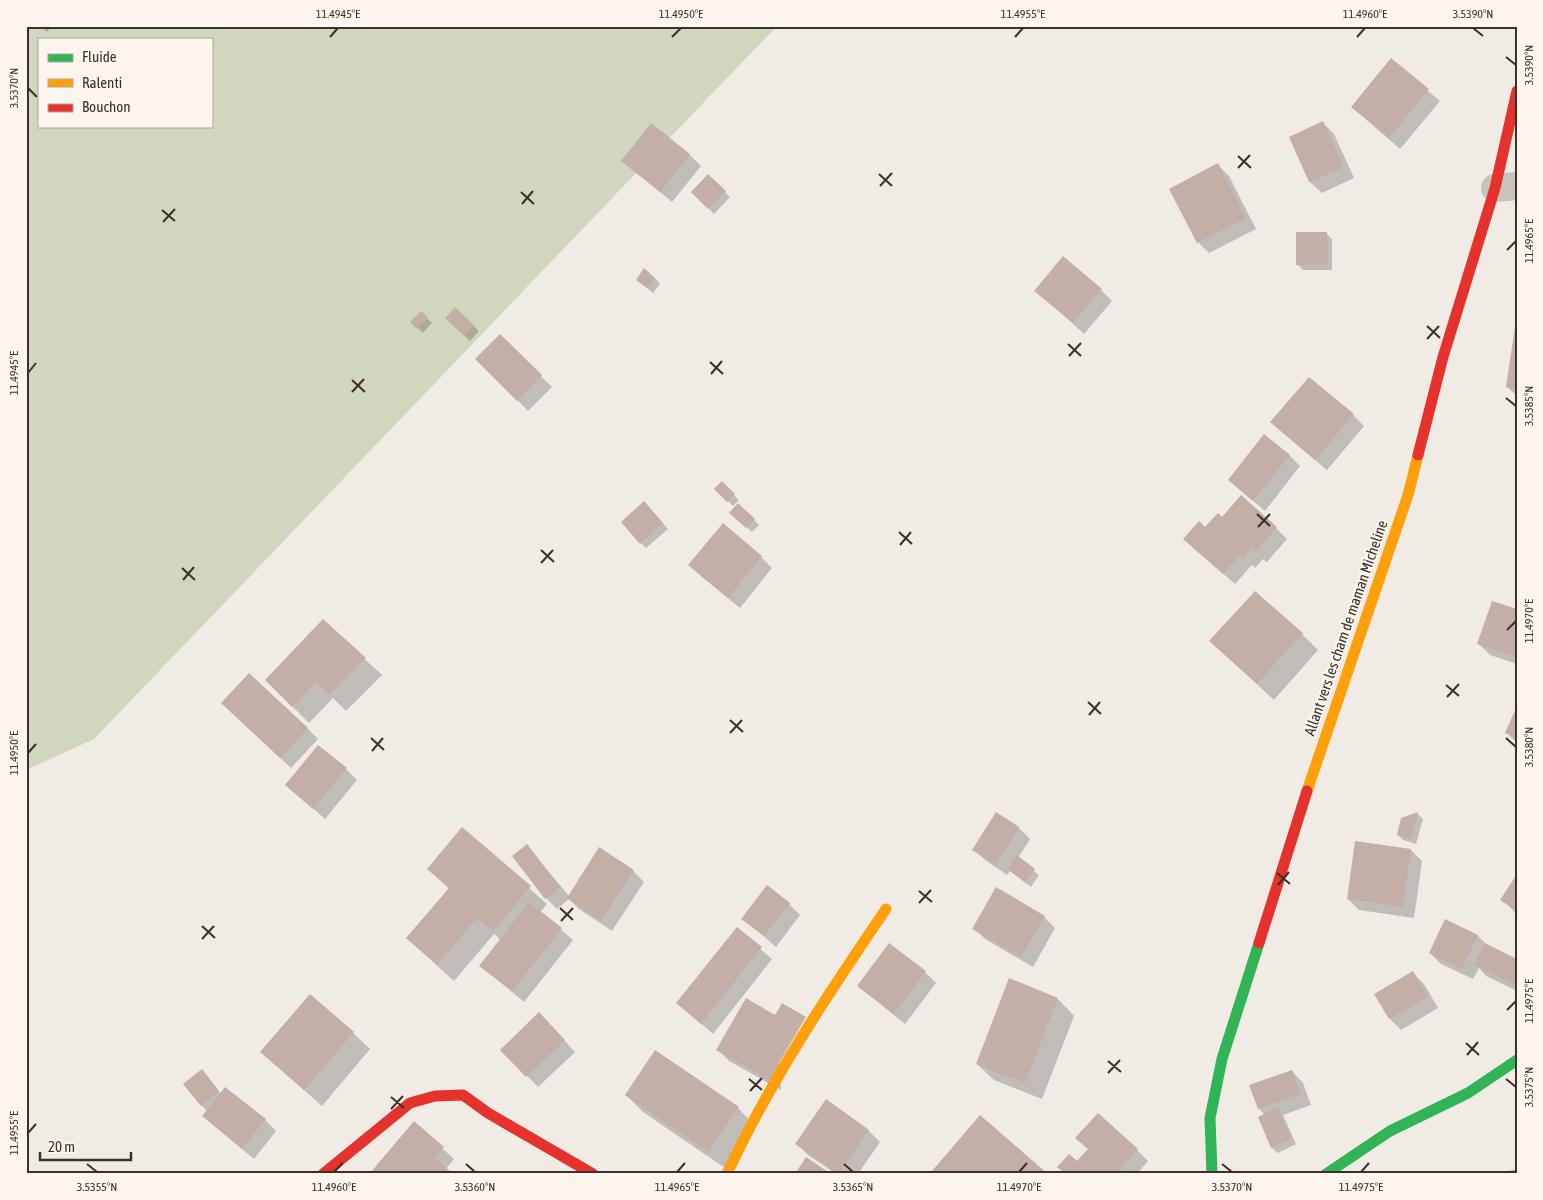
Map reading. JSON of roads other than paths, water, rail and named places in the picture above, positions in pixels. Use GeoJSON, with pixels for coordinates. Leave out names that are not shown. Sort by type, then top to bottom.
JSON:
{"type":"FeatureCollection","features":[{"type":"Feature","properties":{"kind":"street","name":"Allant vers les cham de maman Micheline"},"geometry":{"type":"LineString","coordinates":[[1212,1174],[1210,1118],[1222,1059],[1310,781],[1408,495],[1443,357],[1506,187],[1517,91]]}},
{"type":"Feature","properties":{"kind":"street"},"geometry":{"type":"LineString","coordinates":[[727,1174],[745,1135],[829,993],[886,909]]}},
{"type":"Feature","properties":{"kind":"street"},"geometry":{"type":"LineString","coordinates":[[1326,1174],[1390,1131],[1468,1094],[1517,1060]]}},
{"type":"Feature","properties":{"kind":"street"},"geometry":{"type":"LineString","coordinates":[[323,1174],[410,1103],[435,1096],[463,1095],[488,1113],[593,1174]]}}]}
